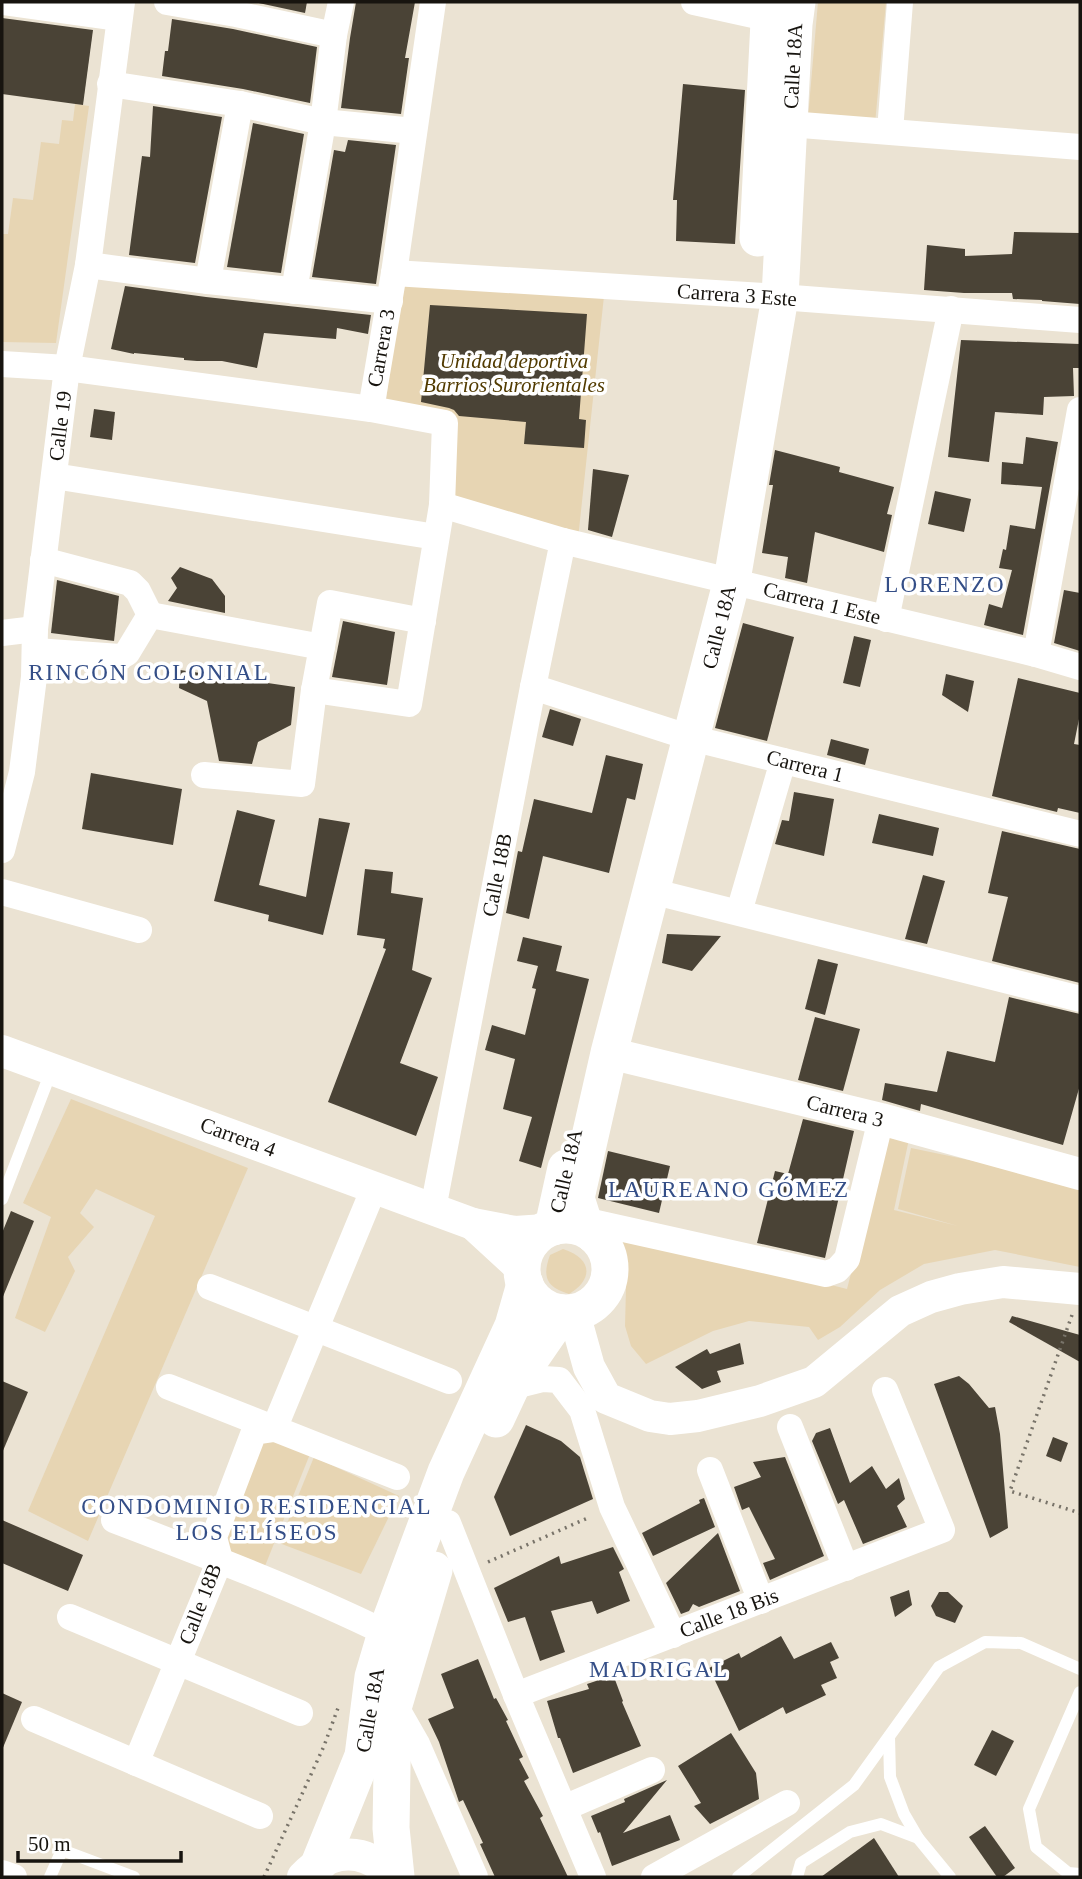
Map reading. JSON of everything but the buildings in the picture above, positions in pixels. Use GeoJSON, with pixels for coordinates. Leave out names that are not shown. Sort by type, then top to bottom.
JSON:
{"type":"FeatureCollection","features":[{"type":"Feature","properties":{"kind":"main road","name":"Calle 18A"},"geometry":{"type":"LineString","coordinates":[[569,1228],[557,1204],[722,578],[767,296],[789,124],[782,11]]}},
{"type":"Feature","properties":{"kind":"main road","name":"Calle 18A"},"geometry":{"type":"LineString","coordinates":[[767,296],[782,11]]}},
{"type":"Feature","properties":{"kind":"main road","name":"Calle 18A"},"geometry":{"type":"LineString","coordinates":[[569,1228],[609,1053],[651,891],[682,735]]}},
{"type":"Feature","properties":{"kind":"main road"},"geometry":{"type":"LineString","coordinates":[[569,1228],[605,1248],[610,1263],[609,1279],[603,1294],[590,1306],[568,1313],[546,1308],[533,1298],[524,1276],[525,1253],[533,1240],[569,1228]]}},
{"type":"Feature","properties":{"kind":"main road","name":"Calle 18A"},"geometry":{"type":"LineString","coordinates":[[312,1869],[363,1756],[373,1677],[386,1633],[446,1472],[513,1326],[524,1276]]}},
{"type":"Feature","properties":{"kind":"main road","name":"Calle 18A"},"geometry":{"type":"LineString","coordinates":[[394,1877],[391,1828],[393,1708],[448,1523],[511,1387],[568,1313]]}},
{"type":"Feature","properties":{"kind":"street"},"geometry":{"type":"LineString","coordinates":[[4,2],[120,10]]}},
{"type":"Feature","properties":{"kind":"street"},"geometry":{"type":"LineString","coordinates":[[167,2],[334,35]]}},
{"type":"Feature","properties":{"kind":"street"},"geometry":{"type":"LineString","coordinates":[[294,291],[341,2]]}},
{"type":"Feature","properties":{"kind":"street","name":"Carrera 3"},"geometry":{"type":"LineString","coordinates":[[2,364],[66,368],[371,409],[390,301],[433,2]]}},
{"type":"Feature","properties":{"kind":"street"},"geometry":{"type":"LineString","coordinates":[[694,2],[782,11]]}},
{"type":"Feature","properties":{"kind":"street"},"geometry":{"type":"LineString","coordinates":[[890,131],[900,2]]}},
{"type":"Feature","properties":{"kind":"street","name":"Calle 19"},"geometry":{"type":"LineString","coordinates":[[2,850],[22,772],[66,368],[88,265],[120,10]]}},
{"type":"Feature","properties":{"kind":"street"},"geometry":{"type":"LineString","coordinates":[[110,84],[240,104],[323,122],[414,131]]}},
{"type":"Feature","properties":{"kind":"street"},"geometry":{"type":"LineString","coordinates":[[208,281],[240,104]]}},
{"type":"Feature","properties":{"kind":"street"},"geometry":{"type":"LineString","coordinates":[[789,124],[1080,147]]}},
{"type":"Feature","properties":{"kind":"street"},"geometry":{"type":"LineString","coordinates":[[88,265],[390,301]]}},
{"type":"Feature","properties":{"kind":"street","name":"Carrera 3 Este"},"geometry":{"type":"LineString","coordinates":[[394,273],[767,296],[1080,320]]}},
{"type":"Feature","properties":{"kind":"street"},"geometry":{"type":"LineString","coordinates":[[886,619],[951,309]]}},
{"type":"Feature","properties":{"kind":"street"},"geometry":{"type":"LineString","coordinates":[[314,690],[409,704],[442,505],[445,423],[371,409]]}},
{"type":"Feature","properties":{"kind":"street"},"geometry":{"type":"LineString","coordinates":[[1036,654],[1080,410]]}},
{"type":"Feature","properties":{"kind":"street"},"geometry":{"type":"LineString","coordinates":[[54,476],[436,537]]}},
{"type":"Feature","properties":{"kind":"street","name":"Carrera 1 Este"},"geometry":{"type":"LineString","coordinates":[[442,505],[563,541],[1036,654],[1080,667]]}},
{"type":"Feature","properties":{"kind":"street","name":"Calle 18B"},"geometry":{"type":"LineString","coordinates":[[433,1209],[563,541]]}},
{"type":"Feature","properties":{"kind":"street"},"geometry":{"type":"LineString","coordinates":[[43,560],[130,583],[138,591],[149,615]]}},
{"type":"Feature","properties":{"kind":"street"},"geometry":{"type":"LineString","coordinates":[[204,775],[302,784],[314,690],[330,603],[423,621]]}},
{"type":"Feature","properties":{"kind":"street"},"geometry":{"type":"LineString","coordinates":[[2,633],[120,657],[127,653],[149,615]]}},
{"type":"Feature","properties":{"kind":"street"},"geometry":{"type":"LineString","coordinates":[[149,615],[322,647]]}},
{"type":"Feature","properties":{"kind":"street","name":"Carrera 1"},"geometry":{"type":"LineString","coordinates":[[533,687],[682,735],[1080,834]]}},
{"type":"Feature","properties":{"kind":"street"},"geometry":{"type":"LineString","coordinates":[[739,912],[783,761]]}},
{"type":"Feature","properties":{"kind":"street"},"geometry":{"type":"LineString","coordinates":[[651,891],[1080,999]]}},
{"type":"Feature","properties":{"kind":"street"},"geometry":{"type":"LineString","coordinates":[[2,892],[139,930]]}},
{"type":"Feature","properties":{"kind":"street","name":"Carrera 4"},"geometry":{"type":"LineString","coordinates":[[2,1051],[473,1224],[515,1232],[569,1228],[826,1274],[837,1270],[847,1259],[881,1119]]}},
{"type":"Feature","properties":{"kind":"street","name":"Carrera 3"},"geometry":{"type":"LineString","coordinates":[[609,1053],[881,1119],[1080,1172]]}},
{"type":"Feature","properties":{"kind":"street"},"geometry":{"type":"LineString","coordinates":[[274,1429],[374,1188]]}},
{"type":"Feature","properties":{"kind":"street","name":"Carrera 4"},"geometry":{"type":"LineString","coordinates":[[473,1224],[524,1276]]}},
{"type":"Feature","properties":{"kind":"street"},"geometry":{"type":"LineString","coordinates":[[568,1313],[589,1367],[607,1398],[650,1416],[670,1419],[698,1416],[760,1401],[814,1382],[900,1311],[931,1297],[1003,1282],[1077,1298]]}},
{"type":"Feature","properties":{"kind":"street"},"geometry":{"type":"LineString","coordinates":[[210,1287],[449,1381]]}},
{"type":"Feature","properties":{"kind":"street"},"geometry":{"type":"LineString","coordinates":[[511,1387],[544,1379],[559,1380],[582,1410],[612,1507],[673,1635]]}},
{"type":"Feature","properties":{"kind":"street"},"geometry":{"type":"LineString","coordinates":[[169,1387],[397,1477]]}},
{"type":"Feature","properties":{"kind":"street","name":"Calle 18 Bis"},"geometry":{"type":"LineString","coordinates":[[516,1695],[942,1530],[885,1390]]}},
{"type":"Feature","properties":{"kind":"street"},"geometry":{"type":"LineString","coordinates":[[790,1427],[846,1569]]}},
{"type":"Feature","properties":{"kind":"street","name":"Calle 18B"},"geometry":{"type":"LineString","coordinates":[[136,1763],[220,1560],[214,1537],[254,1432],[274,1429]]}},
{"type":"Feature","properties":{"kind":"street"},"geometry":{"type":"LineString","coordinates":[[710,1470],[761,1601]]}},
{"type":"Feature","properties":{"kind":"street"},"geometry":{"type":"LineString","coordinates":[[114,1520],[220,1560],[386,1633]]}},
{"type":"Feature","properties":{"kind":"street"},"geometry":{"type":"LineString","coordinates":[[448,1523],[516,1695],[593,1877]]}},
{"type":"Feature","properties":{"kind":"street"},"geometry":{"type":"LineString","coordinates":[[69,1617],[300,1713]]}},
{"type":"Feature","properties":{"kind":"street"},"geometry":{"type":"LineString","coordinates":[[393,1708],[401,1716],[417,1744],[475,1877]]}},
{"type":"Feature","properties":{"kind":"street"},"geometry":{"type":"LineString","coordinates":[[34,1719],[260,1816]]}},
{"type":"Feature","properties":{"kind":"street"},"geometry":{"type":"LineString","coordinates":[[564,1808],[652,1770]]}},
{"type":"Feature","properties":{"kind":"street"},"geometry":{"type":"LineString","coordinates":[[654,1877],[786,1802]]}},
{"type":"Feature","properties":{"kind":"street"},"geometry":{"type":"LineString","coordinates":[[312,1869],[341,1855],[363,1856],[383,1866],[394,1877]]}},
{"type":"Feature","properties":{"kind":"street"},"geometry":{"type":"LineString","coordinates":[[2,1872],[13,1877]]}},
{"type":"Feature","properties":{"kind":"lane"},"geometry":{"type":"LineString","coordinates":[[2,1199],[52,1069]]}},
{"type":"Feature","properties":{"kind":"lane"},"geometry":{"type":"LineString","coordinates":[[738,1877],[853,1785],[939,1667],[985,1642],[1021,1643],[1080,1669]]}},
{"type":"Feature","properties":{"kind":"lane"},"geometry":{"type":"LineString","coordinates":[[1080,1692],[1029,1809],[1036,1847],[1068,1872],[1080,1874]]}},
{"type":"Feature","properties":{"kind":"lane"},"geometry":{"type":"LineString","coordinates":[[889,1737],[890,1777],[904,1814],[918,1838],[950,1877]]}},
{"type":"Feature","properties":{"kind":"lane"},"geometry":{"type":"LineString","coordinates":[[797,1877],[801,1863],[850,1832],[881,1824],[918,1838]]}},
{"type":"Feature","properties":{"kind":"lane"},"geometry":{"type":"LineString","coordinates":[[50,1877],[62,1850],[134,1877]]}},
{"type":"Feature","properties":{"kind":"path"},"geometry":{"type":"LineString","coordinates":[[1077,1298],[1010,1491],[1080,1513]]}},
{"type":"Feature","properties":{"kind":"path"},"geometry":{"type":"LineString","coordinates":[[467,1571],[612,1507]]}},
{"type":"Feature","properties":{"kind":"green space"},"geometry":{"type":"Polygon","coordinates":[[[818,2],[886,2],[875,124],[808,118],[818,2]]]}},
{"type":"Feature","properties":{"kind":"green space"},"geometry":{"type":"Polygon","coordinates":[[[75,104],[89,106],[56,343],[2,342],[2,234],[8,234],[13,198],[33,200],[41,142],[59,144],[62,120],[73,121],[75,104]]]}},
{"type":"Feature","properties":{"kind":"green space","name":"Unidad deportiva Barrios Surorientales"},"geometry":{"type":"Polygon","coordinates":[[[400,282],[604,296],[578,539],[446,499],[446,420],[385,410],[400,282]]]}},
{"type":"Feature","properties":{"kind":"green space"},"geometry":{"type":"Polygon","coordinates":[[[71,1099],[248,1168],[88,1541],[28,1511],[155,1216],[96,1189],[80,1213],[94,1227],[68,1257],[75,1271],[45,1332],[15,1318],[51,1217],[23,1203],[71,1099]]]}},
{"type":"Feature","properties":{"kind":"green space"},"geometry":{"type":"Polygon","coordinates":[[[887,1133],[909,1139],[894,1210],[958,1226],[898,1209],[911,1148],[1080,1186],[1080,1267],[995,1250],[924,1264],[880,1290],[840,1327],[818,1340],[809,1327],[749,1321],[713,1331],[646,1364],[631,1346],[625,1326],[626,1288],[609,1244],[613,1230],[847,1289],[887,1133]]]}},
{"type":"Feature","properties":{"kind":"green space"},"geometry":{"type":"Polygon","coordinates":[[[563,1249],[579,1258],[586,1269],[583,1281],[569,1294],[555,1288],[546,1275],[550,1255],[563,1249]]]}},
{"type":"Feature","properties":{"kind":"green space"},"geometry":{"type":"Polygon","coordinates":[[[265,1430],[310,1454],[265,1566],[216,1546],[265,1430]]]}},
{"type":"Feature","properties":{"kind":"green space"},"geometry":{"type":"Polygon","coordinates":[[[314,1457],[399,1496],[361,1574],[279,1543],[314,1457]]]}},
{"type":"Feature","properties":{"kind":"district","name":"LORENZO"},"geometry":{"type":"Point","coordinates":[945,584]}},
{"type":"Feature","properties":{"kind":"district","name":"RINCÓN COLONIAL"},"geometry":{"type":"Point","coordinates":[149,672]}},
{"type":"Feature","properties":{"kind":"district","name":"LAUREANO GÓMEZ"},"geometry":{"type":"Point","coordinates":[729,1189]}},
{"type":"Feature","properties":{"kind":"district","name":"CONDOMINIO RESIDENCIAL LOS ELÍSEOS"},"geometry":{"type":"Point","coordinates":[257,1519]}},
{"type":"Feature","properties":{"kind":"district","name":"MADRIGAL"},"geometry":{"type":"Point","coordinates":[659,1669]}}]}
